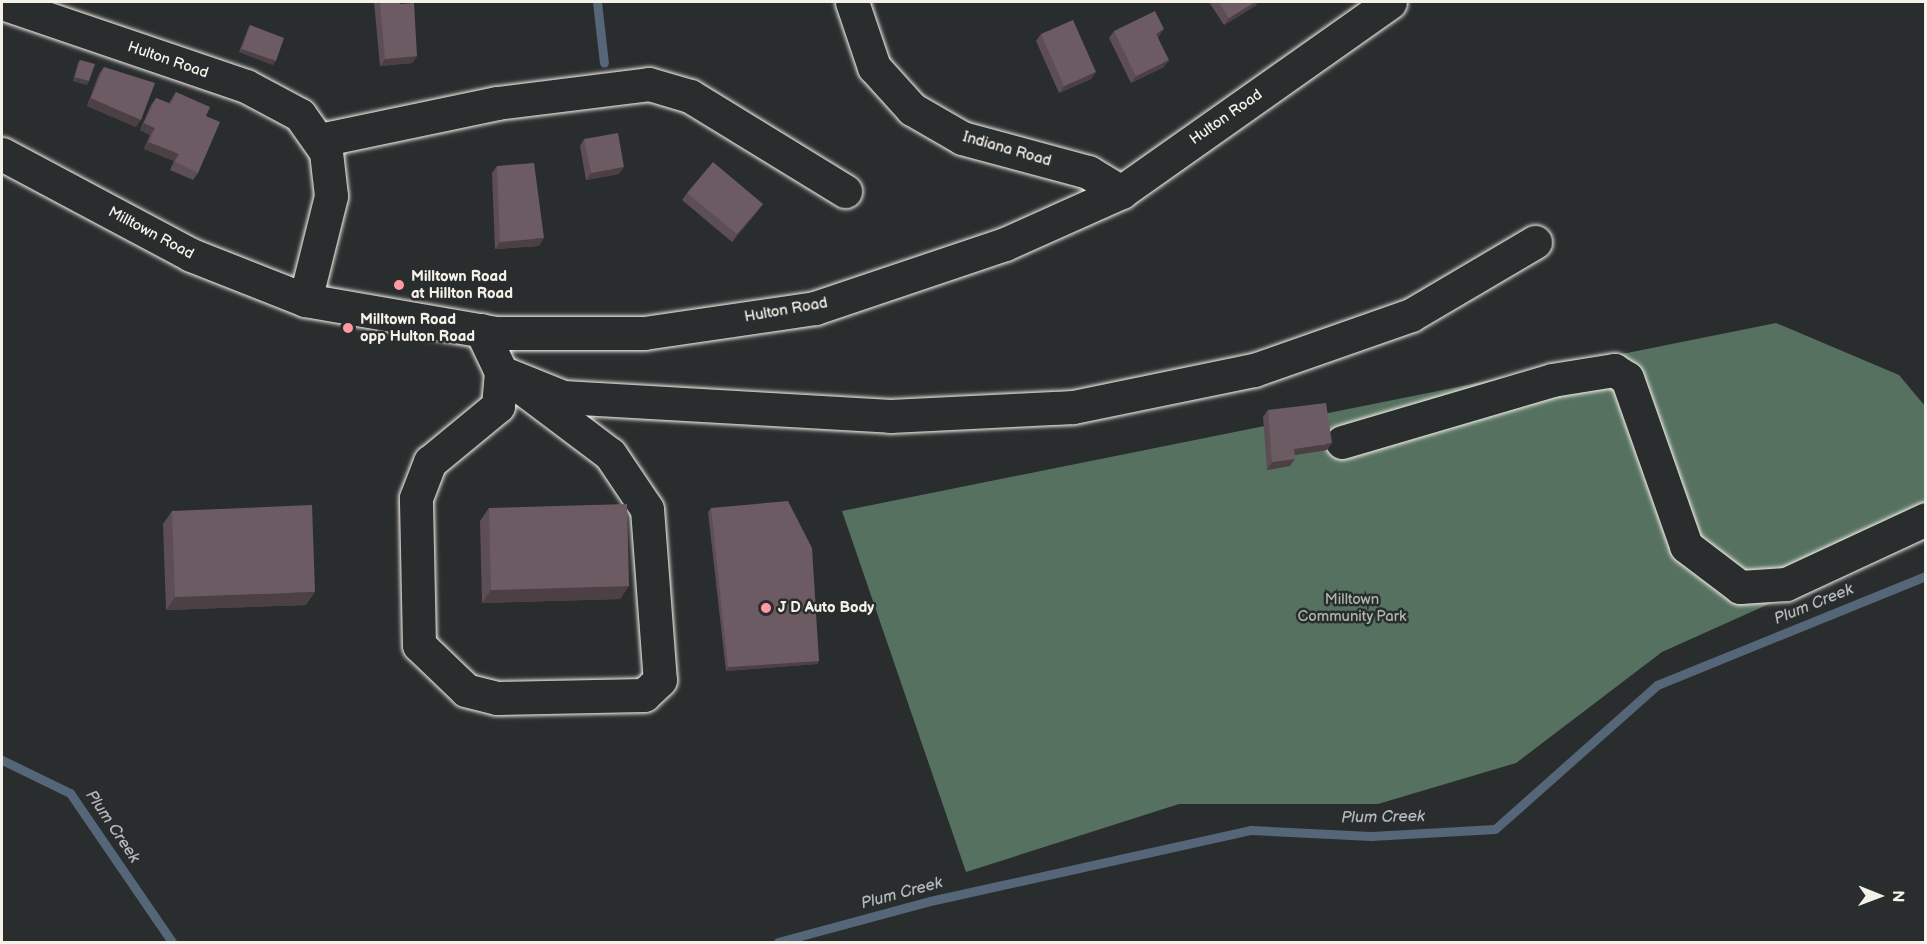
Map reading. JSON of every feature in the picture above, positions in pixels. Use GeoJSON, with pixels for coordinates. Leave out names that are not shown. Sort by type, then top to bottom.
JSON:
{"type":"FeatureCollection","features":[{"type":"Feature","properties":{"kind":"main road","name":"Indiana Road"},"geometry":{"type":"LineString","coordinates":[[852,2],[874,67],[912,109],[962,138],[1088,172],[1121,192]]}},
{"type":"Feature","properties":{"kind":"main road","name":"Hulton Road"},"geometry":{"type":"LineString","coordinates":[[2,3],[246,86],[300,115],[320,140],[331,196],[305,300],[481,330],[644,333],[815,308],[1005,244],[1121,192],[1390,2]]}},
{"type":"Feature","properties":{"kind":"main road"},"geometry":{"type":"LineString","coordinates":[[320,140],[497,103],[649,84],[690,96],[845,191]]}},
{"type":"Feature","properties":{"kind":"main road","name":"Milltown Road"},"geometry":{"type":"LineString","coordinates":[[2,154],[191,255],[305,300]]}},
{"type":"Feature","properties":{"kind":"main road"},"geometry":{"type":"LineString","coordinates":[[501,372],[563,398],[890,416],[1073,407],[1254,370],[1411,315],[1535,242]]}},
{"type":"Feature","properties":{"kind":"main road"},"geometry":{"type":"LineString","coordinates":[[481,330],[501,372],[610,454],[647,509],[660,680],[644,695],[497,698],[466,690],[419,645],[416,498],[430,462],[498,406],[501,372]]}},
{"type":"Feature","properties":{"kind":"main road"},"geometry":{"type":"LineString","coordinates":[[1342,442],[1552,380],[1614,370],[1627,378],[1686,546],[1740,587],[1786,584],[1926,519]]}},
{"type":"Feature","properties":{"kind":"green space","name":"Milltown Community Park"},"geometry":{"type":"Polygon","coordinates":[[[1776,323],[1899,375],[1925,406],[1925,534],[1662,652],[1516,763],[1378,804],[1179,804],[966,872],[842,511],[1776,323]]]}},
{"type":"Feature","properties":{"kind":"building"},"geometry":{"type":"Polygon","coordinates":[[[380,2],[414,3],[417,56],[385,59],[380,2]]]}},
{"type":"Feature","properties":{"kind":"building"},"geometry":{"type":"Polygon","coordinates":[[[1219,2],[1255,2],[1229,18],[1219,2]]]}},
{"type":"Feature","properties":{"kind":"building"},"geometry":{"type":"Polygon","coordinates":[[[1155,11],[1164,29],[1156,34],[1169,60],[1136,76],[1114,31],[1155,11]]]}},
{"type":"Feature","properties":{"kind":"building"},"geometry":{"type":"Polygon","coordinates":[[[1073,20],[1096,72],[1064,86],[1041,34],[1073,20]]]}},
{"type":"Feature","properties":{"kind":"building"},"geometry":{"type":"Polygon","coordinates":[[[250,25],[284,38],[276,61],[242,49],[250,25]]]}},
{"type":"Feature","properties":{"kind":"building"},"geometry":{"type":"Polygon","coordinates":[[[80,60],[95,64],[89,81],[75,77],[80,60]]]}},
{"type":"Feature","properties":{"kind":"building"},"geometry":{"type":"Polygon","coordinates":[[[104,67],[155,83],[141,120],[91,98],[104,67]]]}},
{"type":"Feature","properties":{"kind":"building"},"geometry":{"type":"Polygon","coordinates":[[[176,92],[210,107],[206,116],[220,122],[198,173],[175,162],[179,154],[149,142],[155,128],[144,123],[156,98],[171,104],[176,92]]]}},
{"type":"Feature","properties":{"kind":"building"},"geometry":{"type":"Polygon","coordinates":[[[618,133],[624,167],[591,173],[584,139],[618,133]]]}},
{"type":"Feature","properties":{"kind":"building"},"geometry":{"type":"Polygon","coordinates":[[[713,162],[763,204],[737,234],[687,193],[713,162]]]}},
{"type":"Feature","properties":{"kind":"building"},"geometry":{"type":"Polygon","coordinates":[[[534,163],[544,238],[500,242],[497,166],[534,163]]]}},
{"type":"Feature","properties":{"kind":"building"},"geometry":{"type":"Polygon","coordinates":[[[1326,403],[1332,443],[1294,449],[1295,459],[1272,462],[1268,410],[1326,403]]]}},
{"type":"Feature","properties":{"kind":"building","name":"J D Auto Body"},"geometry":{"type":"Polygon","coordinates":[[[788,501],[812,548],[819,661],[728,667],[711,508],[788,501]]]}},
{"type":"Feature","properties":{"kind":"building"},"geometry":{"type":"Polygon","coordinates":[[[627,504],[629,586],[491,590],[489,508],[627,504]]]}},
{"type":"Feature","properties":{"kind":"building"},"geometry":{"type":"Polygon","coordinates":[[[312,505],[315,592],[175,597],[172,511],[312,505]]]}},
{"type":"Feature","properties":{"kind":"waterway"},"geometry":{"type":"LineString","coordinates":[[597,2],[604,63]]}},
{"type":"Feature","properties":{"kind":"waterway","name":"Plum Creek"},"geometry":{"type":"LineString","coordinates":[[778,942],[930,901],[1251,830],[1371,836],[1495,829],[1657,685],[1926,576]]}},
{"type":"Feature","properties":{"kind":"waterway","name":"Plum Creek"},"geometry":{"type":"LineString","coordinates":[[2,760],[70,793],[172,942]]}},
{"type":"Feature","properties":{"kind":"place","name":"Milltown Road at Hillton Road"},"geometry":{"type":"Point","coordinates":[399,285]}},
{"type":"Feature","properties":{"kind":"place","name":"Milltown Road opp Hulton Road"},"geometry":{"type":"Point","coordinates":[348,328]}},
{"type":"Feature","properties":{"kind":"place","name":"J D Auto Body"},"geometry":{"type":"Point","coordinates":[766,608]}}]}
